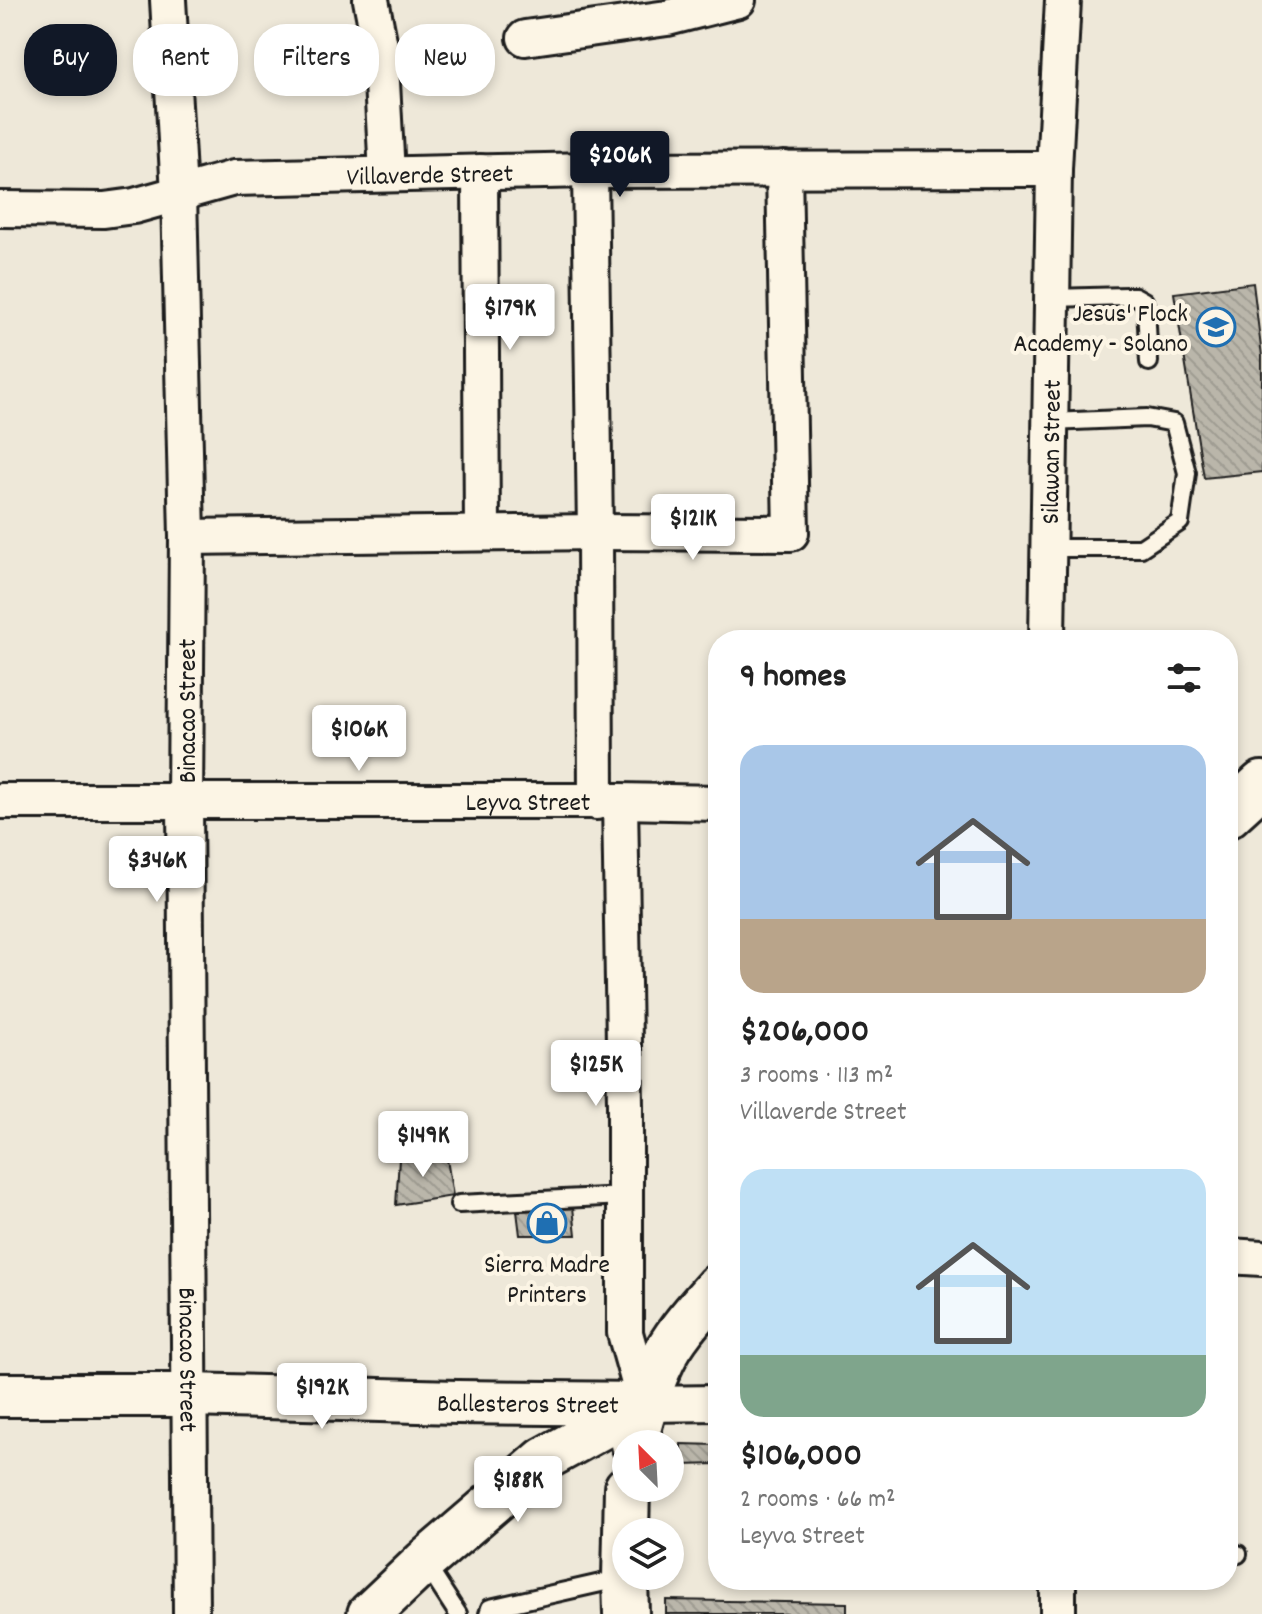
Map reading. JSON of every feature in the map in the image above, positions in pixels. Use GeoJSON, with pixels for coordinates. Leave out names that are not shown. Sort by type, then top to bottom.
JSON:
{"type":"FeatureCollection","features":[{"type":"Feature","properties":{"kind":"main road"},"geometry":{"type":"LineString","coordinates":[[1238,806],[1262,784]]}},
{"type":"Feature","properties":{"kind":"main road"},"geometry":{"type":"LineString","coordinates":[[640,1424],[663,1358],[708,1298]]}},
{"type":"Feature","properties":{"kind":"main road"},"geometry":{"type":"LineString","coordinates":[[625,1596],[627,1502]]}},
{"type":"Feature","properties":{"kind":"street","name":"Binacao Street"},"geometry":{"type":"LineString","coordinates":[[168,0],[179,193],[187,537],[185,802],[191,1614]]}},
{"type":"Feature","properties":{"kind":"street"},"geometry":{"type":"LineString","coordinates":[[371,0],[380,46],[387,174]]}},
{"type":"Feature","properties":{"kind":"street"},"geometry":{"type":"LineString","coordinates":[[525,38],[667,18],[738,0]]}},
{"type":"Feature","properties":{"kind":"street","name":"Silawan Street"},"geometry":{"type":"LineString","coordinates":[[1047,630],[1054,169],[1063,0]]}},
{"type":"Feature","properties":{"kind":"street"},"geometry":{"type":"LineString","coordinates":[[187,537],[791,533],[784,169]]}},
{"type":"Feature","properties":{"kind":"street","name":"Villaverde Street"},"geometry":{"type":"LineString","coordinates":[[0,209],[104,210],[134,206],[234,178],[590,170],[1054,169]]}},
{"type":"Feature","properties":{"kind":"street"},"geometry":{"type":"LineString","coordinates":[[369,1614],[424,1562],[544,1459],[640,1424],[625,1333],[625,1196],[595,532],[590,170]]}},
{"type":"Feature","properties":{"kind":"street"},"geometry":{"type":"LineString","coordinates":[[480,172],[482,533]]}},
{"type":"Feature","properties":{"kind":"street","name":"Leyva Street"},"geometry":{"type":"LineString","coordinates":[[0,801],[708,803]]}},
{"type":"Feature","properties":{"kind":"street"},"geometry":{"type":"LineString","coordinates":[[1238,1257],[1262,1258]]}},
{"type":"Feature","properties":{"kind":"street","name":"Ballesteros Street"},"geometry":{"type":"LineString","coordinates":[[0,1395],[189,1395],[457,1402],[640,1424],[708,1406]]}},
{"type":"Feature","properties":{"kind":"street"},"geometry":{"type":"LineString","coordinates":[[1058,1590],[1058,1614]]}},
{"type":"Feature","properties":{"kind":"lane"},"geometry":{"type":"LineString","coordinates":[[1052,298],[1135,296],[1144,301],[1149,362]]}},
{"type":"Feature","properties":{"kind":"lane"},"geometry":{"type":"LineString","coordinates":[[1049,548],[1141,548],[1180,522],[1187,473],[1174,423],[1147,418],[1050,422]]}},
{"type":"Feature","properties":{"kind":"lane"},"geometry":{"type":"LineString","coordinates":[[459,1204],[625,1196]]}},
{"type":"Feature","properties":{"kind":"lane"},"geometry":{"type":"LineString","coordinates":[[424,1562],[458,1614]]}},
{"type":"Feature","properties":{"kind":"lane"},"geometry":{"type":"LineString","coordinates":[[488,1614],[490,1608],[625,1596]]}},
{"type":"Feature","properties":{"kind":"building"},"geometry":{"type":"Polygon","coordinates":[[[1253,283],[1262,356],[1262,472],[1204,478],[1174,293],[1253,283]]]}},
{"type":"Feature","properties":{"kind":"building"},"geometry":{"type":"Polygon","coordinates":[[[446,1153],[453,1196],[396,1205],[399,1159],[446,1153]]]}},
{"type":"Feature","properties":{"kind":"building","name":"Sierra Madre Printers"},"geometry":{"type":"Polygon","coordinates":[[[573,1207],[576,1235],[520,1235],[517,1211],[573,1207]]]}},
{"type":"Feature","properties":{"kind":"building"},"geometry":{"type":"Polygon","coordinates":[[[684,1444],[708,1445],[708,1464],[684,1465],[684,1444]]]}},
{"type":"Feature","properties":{"kind":"building"},"geometry":{"type":"Polygon","coordinates":[[[666,1600],[847,1603],[847,1614],[666,1614],[666,1600]]]}},
{"type":"Feature","properties":{"kind":"place","name":"Jesus' Flock Academy - Solano"},"geometry":{"type":"Point","coordinates":[1216,327]}},
{"type":"Feature","properties":{"kind":"place","name":"Sierra Madre Printers"},"geometry":{"type":"Point","coordinates":[547,1223]}}]}
